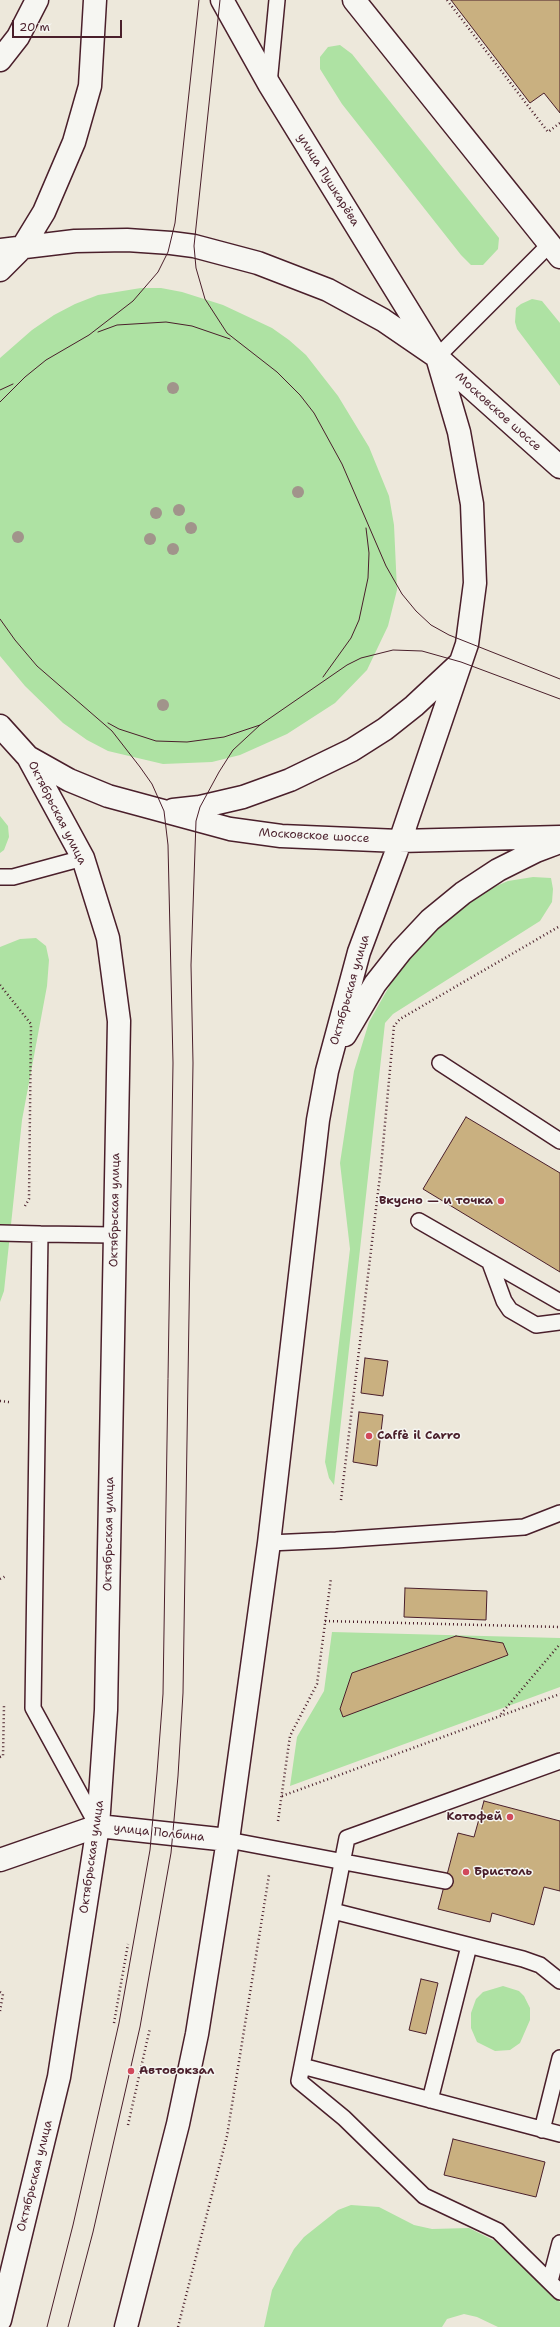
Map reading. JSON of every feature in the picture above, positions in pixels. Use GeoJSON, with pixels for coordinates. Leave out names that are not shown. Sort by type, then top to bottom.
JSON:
{"type":"FeatureCollection","features":[{"type":"Feature","properties":{"kind":"main road"},"geometry":{"type":"LineString","coordinates":[[0,60],[18,37],[37,0]]}},
{"type":"Feature","properties":{"kind":"main road"},"geometry":{"type":"LineString","coordinates":[[0,270],[22,248],[44,212],[76,135],[90,86],[95,0]]}},
{"type":"Feature","properties":{"kind":"main road","name":"улица Пушкарёва"},"geometry":{"type":"LineString","coordinates":[[222,0],[269,84],[437,357]]}},
{"type":"Feature","properties":{"kind":"main road"},"geometry":{"type":"LineString","coordinates":[[354,0],[555,251]]}},
{"type":"Feature","properties":{"kind":"main road"},"geometry":{"type":"LineString","coordinates":[[0,250],[75,241],[127,240],[194,246],[258,263],[328,290],[383,320],[437,357]]}},
{"type":"Feature","properties":{"kind":"main road","name":"Московское шоссе"},"geometry":{"type":"LineString","coordinates":[[437,357],[560,467]]}},
{"type":"Feature","properties":{"kind":"main road","name":"Октябрьская улица"},"geometry":{"type":"LineString","coordinates":[[126,2327],[178,2124],[196,2034],[228,1840],[269,1542],[318,1120],[327,1071],[359,952],[467,644],[475,583],[472,504],[459,432],[437,357]]}},
{"type":"Feature","properties":{"kind":"main road"},"geometry":{"type":"LineString","coordinates":[[164,810],[200,807],[243,797],[290,780],[333,760],[385,729],[414,706],[461,662]]}},
{"type":"Feature","properties":{"kind":"main road","name":"Московское шоссе"},"geometry":{"type":"LineString","coordinates":[[0,726],[28,756],[69,780],[108,796],[164,810],[196,821],[257,834],[399,840],[560,836]]}},
{"type":"Feature","properties":{"kind":"main road","name":"Октябрьская улица"},"geometry":{"type":"LineString","coordinates":[[0,2320],[59,2077],[98,1826],[106,1710],[119,1021],[108,938],[83,858],[28,756]]}},
{"type":"Feature","properties":{"kind":"main road"},"geometry":{"type":"LineString","coordinates":[[327,1071],[353,1020],[375,984],[401,951],[430,920],[463,894],[498,870],[536,851],[560,842]]}},
{"type":"Feature","properties":{"kind":"main road","name":"улица Полбина"},"geometry":{"type":"LineString","coordinates":[[0,1860],[98,1826],[228,1840]]}},
{"type":"Feature","properties":{"kind":"lane"},"geometry":{"type":"LineString","coordinates":[[269,84],[277,0]]}},
{"type":"Feature","properties":{"kind":"lane"},"geometry":{"type":"LineString","coordinates":[[437,357],[555,251]]}},
{"type":"Feature","properties":{"kind":"lane"},"geometry":{"type":"LineString","coordinates":[[0,877],[13,877],[83,858]]}},
{"type":"Feature","properties":{"kind":"lane"},"geometry":{"type":"LineString","coordinates":[[440,1063],[560,1141]]}},
{"type":"Feature","properties":{"kind":"lane"},"geometry":{"type":"LineString","coordinates":[[419,1221],[560,1302]]}},
{"type":"Feature","properties":{"kind":"lane"},"geometry":{"type":"LineString","coordinates":[[0,1233],[114,1235]]}},
{"type":"Feature","properties":{"kind":"lane"},"geometry":{"type":"LineString","coordinates":[[40,1234],[33,1708],[98,1826]]}},
{"type":"Feature","properties":{"kind":"lane"},"geometry":{"type":"LineString","coordinates":[[490,1263],[504,1301],[510,1310],[536,1325],[560,1322]]}},
{"type":"Feature","properties":{"kind":"lane"},"geometry":{"type":"LineString","coordinates":[[269,1542],[336,1540],[524,1527],[560,1513]]}},
{"type":"Feature","properties":{"kind":"lane"},"geometry":{"type":"LineString","coordinates":[[555,2287],[498,2231],[424,2196],[344,2118],[299,2081],[347,1838],[560,1761]]}},
{"type":"Feature","properties":{"kind":"lane"},"geometry":{"type":"LineString","coordinates":[[228,1840],[445,1881]]}},
{"type":"Feature","properties":{"kind":"lane"},"geometry":{"type":"LineString","coordinates":[[332,1911],[540,1965],[560,1981]]}},
{"type":"Feature","properties":{"kind":"lane"},"geometry":{"type":"LineString","coordinates":[[430,2100],[469,1946]]}},
{"type":"Feature","properties":{"kind":"lane"},"geometry":{"type":"LineString","coordinates":[[542,2130],[560,2058]]}},
{"type":"Feature","properties":{"kind":"lane"},"geometry":{"type":"LineString","coordinates":[[302,2066],[560,2134]]}},
{"type":"Feature","properties":{"kind":"lane"},"geometry":{"type":"LineString","coordinates":[[555,2287],[560,2243]]}},
{"type":"Feature","properties":{"kind":"path"},"geometry":{"type":"LineString","coordinates":[[447,0],[548,132],[560,123]]}},
{"type":"Feature","properties":{"kind":"path"},"geometry":{"type":"LineString","coordinates":[[341,1500],[381,1167],[394,1026],[400,1019],[560,926]]}},
{"type":"Feature","properties":{"kind":"path"},"geometry":{"type":"LineString","coordinates":[[0,1402],[9,1402]]}},
{"type":"Feature","properties":{"kind":"path"},"geometry":{"type":"LineString","coordinates":[[0,1579],[6,1576]]}},
{"type":"Feature","properties":{"kind":"path"},"geometry":{"type":"LineString","coordinates":[[178,2327],[227,2136],[282,1796],[290,1736],[317,1684],[331,1578]]}},
{"type":"Feature","properties":{"kind":"path"},"geometry":{"type":"LineString","coordinates":[[325,1621],[560,1627]]}},
{"type":"Feature","properties":{"kind":"path"},"geometry":{"type":"LineString","coordinates":[[501,1715],[560,1644]]}},
{"type":"Feature","properties":{"kind":"path"},"geometry":{"type":"LineString","coordinates":[[282,1796],[560,1694]]}},
{"type":"Feature","properties":{"kind":"path"},"geometry":{"type":"LineString","coordinates":[[114,2023],[128,1944]]}},
{"type":"Feature","properties":{"kind":"path"},"geometry":{"type":"LineString","coordinates":[[0,1992],[3,1994],[0,2012]]}},
{"type":"Feature","properties":{"kind":"path"},"geometry":{"type":"LineString","coordinates":[[128,2124],[150,2028]]}},
{"type":"Feature","properties":{"kind":"green space"},"geometry":{"type":"Polygon","coordinates":[[[340,45],[352,54],[499,238],[498,249],[483,265],[471,265],[461,255],[342,104],[320,69],[320,57],[328,47],[340,45]]]}},
{"type":"Feature","properties":{"kind":"green space"},"geometry":{"type":"Polygon","coordinates":[[[141,288],[161,288],[182,292],[223,305],[272,328],[306,355],[338,396],[369,447],[389,496],[394,525],[397,590],[388,626],[367,670],[335,703],[287,734],[240,755],[212,762],[163,764],[108,751],[87,740],[63,723],[25,686],[0,656],[0,358],[32,330],[54,315],[75,304],[98,295],[141,288]]]}},
{"type":"Feature","properties":{"kind":"green space"},"geometry":{"type":"Polygon","coordinates":[[[532,299],[542,301],[560,323],[560,386],[517,329],[515,322],[516,308],[532,299]]]}},
{"type":"Feature","properties":{"kind":"green space"},"geometry":{"type":"Polygon","coordinates":[[[0,816],[8,826],[9,837],[4,850],[0,853],[0,816]]]}},
{"type":"Feature","properties":{"kind":"green space"},"geometry":{"type":"Polygon","coordinates":[[[533,877],[551,878],[553,889],[552,902],[540,921],[393,1014],[385,1023],[334,1485],[329,1478],[325,1462],[350,1249],[340,1163],[354,1071],[369,1022],[394,978],[434,930],[487,890],[508,881],[533,877]]]}},
{"type":"Feature","properties":{"kind":"green space"},"geometry":{"type":"Polygon","coordinates":[[[36,938],[46,946],[49,960],[47,986],[22,1120],[4,1291],[0,1302],[0,947],[20,939],[36,938]]]}},
{"type":"Feature","properties":{"kind":"green space"},"geometry":{"type":"Polygon","coordinates":[[[332,1632],[560,1638],[560,1687],[290,1786],[297,1737],[324,1691],[332,1632]]]}},
{"type":"Feature","properties":{"kind":"green space"},"geometry":{"type":"Polygon","coordinates":[[[503,1986],[519,1991],[524,1996],[530,2008],[530,2020],[520,2043],[510,2050],[495,2051],[477,2042],[471,2028],[471,2013],[476,1999],[483,1992],[503,1986]]]}},
{"type":"Feature","properties":{"kind":"green space"},"geometry":{"type":"Polygon","coordinates":[[[351,2205],[379,2207],[414,2225],[432,2229],[469,2228],[495,2241],[560,2302],[560,2327],[498,2327],[477,2317],[464,2314],[447,2319],[442,2327],[264,2327],[272,2290],[294,2249],[304,2237],[338,2210],[351,2205]]]}},
{"type":"Feature","properties":{"kind":"building"},"geometry":{"type":"Polygon","coordinates":[[[451,0],[560,0],[560,113],[544,93],[530,103],[451,0]]]}},
{"type":"Feature","properties":{"kind":"building","name":"Вкусно — и точка"},"geometry":{"type":"Polygon","coordinates":[[[466,1117],[560,1173],[560,1272],[423,1189],[466,1117]]]}},
{"type":"Feature","properties":{"kind":"building"},"geometry":{"type":"Polygon","coordinates":[[[365,1358],[388,1361],[383,1396],[361,1393],[365,1358]]]}},
{"type":"Feature","properties":{"kind":"building"},"geometry":{"type":"Polygon","coordinates":[[[359,1412],[383,1415],[377,1466],[353,1462],[359,1412]]]}},
{"type":"Feature","properties":{"kind":"building"},"geometry":{"type":"Polygon","coordinates":[[[405,1588],[487,1591],[486,1620],[404,1617],[405,1588]]]}},
{"type":"Feature","properties":{"kind":"building"},"geometry":{"type":"Polygon","coordinates":[[[456,1636],[503,1643],[508,1655],[343,1717],[340,1709],[352,1673],[456,1636]]]}},
{"type":"Feature","properties":{"kind":"building"},"geometry":{"type":"Polygon","coordinates":[[[484,1801],[560,1821],[560,1891],[544,1887],[534,1925],[492,1913],[490,1922],[438,1909],[458,1833],[474,1837],[484,1801]]]}},
{"type":"Feature","properties":{"kind":"building"},"geometry":{"type":"Polygon","coordinates":[[[421,1979],[438,1983],[426,2034],[409,2030],[421,1979]]]}},
{"type":"Feature","properties":{"kind":"building"},"geometry":{"type":"Polygon","coordinates":[[[453,2139],[545,2162],[536,2197],[444,2175],[453,2139]]]}},
{"type":"Feature","properties":{"kind":"tram line"},"geometry":{"type":"LineString","coordinates":[[0,402],[25,377],[46,360],[89,335],[133,301],[158,272],[168,252],[175,223],[199,0]]}},
{"type":"Feature","properties":{"kind":"tram line"},"geometry":{"type":"LineString","coordinates":[[220,0],[194,246],[196,268],[205,299],[227,333],[277,372],[300,395],[314,413],[342,464],[386,566],[402,594],[416,611],[431,625],[449,635],[560,679]]}},
{"type":"Feature","properties":{"kind":"tram line"},"geometry":{"type":"LineString","coordinates":[[98,332],[117,325],[166,322],[192,326],[230,339]]}},
{"type":"Feature","properties":{"kind":"tram line"},"geometry":{"type":"LineString","coordinates":[[0,390],[13,384]]}},
{"type":"Feature","properties":{"kind":"tram line"},"geometry":{"type":"LineString","coordinates":[[323,677],[351,638],[359,620],[368,578],[369,553],[366,528]]}},
{"type":"Feature","properties":{"kind":"tram line"},"geometry":{"type":"LineString","coordinates":[[0,619],[15,640],[37,666],[112,731],[140,767],[152,784],[164,811],[168,845],[173,1063],[163,1694],[157,1773],[150,1850],[119,2023],[73,2225],[47,2327]]}},
{"type":"Feature","properties":{"kind":"tram line"},"geometry":{"type":"LineString","coordinates":[[108,723],[119,729],[156,741],[187,742],[224,737],[260,725],[347,665],[361,658],[393,650],[422,651],[461,662],[560,699]]}},
{"type":"Feature","properties":{"kind":"tram line"},"geometry":{"type":"LineString","coordinates":[[68,2327],[93,2232],[140,2027],[171,1853],[178,1776],[183,1693],[193,1063],[191,965],[196,821],[200,807],[233,750],[260,725]]}},
{"type":"Feature","properties":{"kind":"place","name":"Вкусно — и точка"},"geometry":{"type":"Point","coordinates":[501,1201]}},
{"type":"Feature","properties":{"kind":"place","name":"Caffè il Carro"},"geometry":{"type":"Point","coordinates":[369,1436]}},
{"type":"Feature","properties":{"kind":"place","name":"Котофей"},"geometry":{"type":"Point","coordinates":[510,1817]}},
{"type":"Feature","properties":{"kind":"place","name":"Бристоль"},"geometry":{"type":"Point","coordinates":[466,1872]}},
{"type":"Feature","properties":{"kind":"place","name":"Автовокзал"},"geometry":{"type":"Point","coordinates":[131,2071]}}]}
